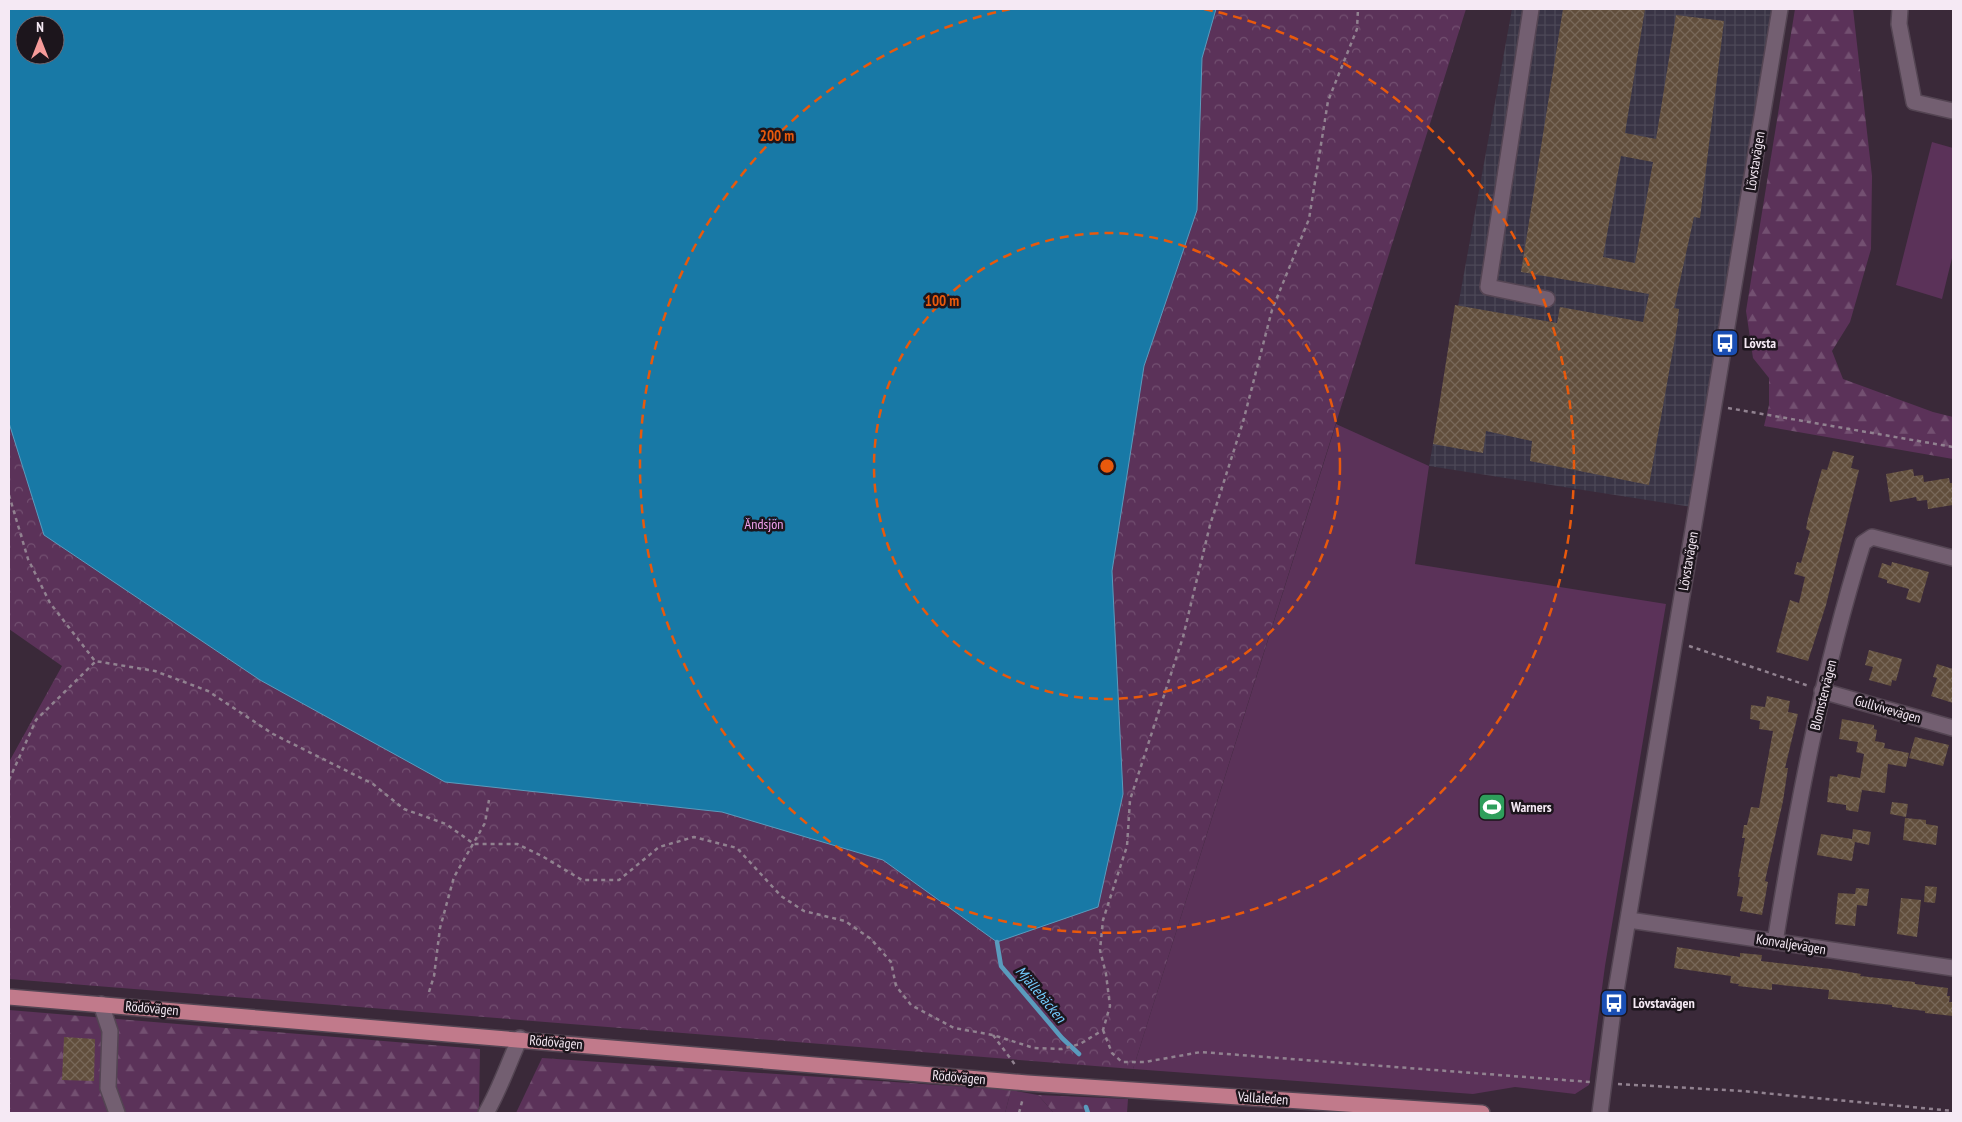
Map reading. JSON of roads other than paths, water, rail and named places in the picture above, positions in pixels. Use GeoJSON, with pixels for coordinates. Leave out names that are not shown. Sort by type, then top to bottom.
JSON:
{"type":"FeatureCollection","features":[{"type":"Feature","properties":{"kind":"main road","name":"Rödövägen"},"geometry":{"type":"LineString","coordinates":[[9,997],[520,1038],[1027,1083],[1102,1087]]}},
{"type":"Feature","properties":{"kind":"main road","name":"Vallaleden"},"geometry":{"type":"LineString","coordinates":[[1102,1087],[1482,1113]]}},
{"type":"Feature","properties":{"kind":"street"},"geometry":{"type":"LineString","coordinates":[[1531,9],[1488,287],[1547,299]]}},
{"type":"Feature","properties":{"kind":"street","name":"Lövstavägen"},"geometry":{"type":"LineString","coordinates":[[1600,1113],[1614,1002],[1780,9]]}},
{"type":"Feature","properties":{"kind":"street"},"geometry":{"type":"LineString","coordinates":[[1900,9],[1899,24],[1914,102],[1953,111]]}},
{"type":"Feature","properties":{"kind":"street","name":"Blomstervägen"},"geometry":{"type":"LineString","coordinates":[[1775,942],[1795,821],[1822,690],[1863,544],[1872,537],[1953,558]]}},
{"type":"Feature","properties":{"kind":"street","name":"Gullvivevägen"},"geometry":{"type":"LineString","coordinates":[[1822,690],[1953,728]]}},
{"type":"Feature","properties":{"kind":"street","name":"Konvaljevägen"},"geometry":{"type":"LineString","coordinates":[[1629,920],[1953,968]]}},
{"type":"Feature","properties":{"kind":"street"},"geometry":{"type":"LineString","coordinates":[[101,1004],[110,1031],[108,1088],[117,1113]]}},
{"type":"Feature","properties":{"kind":"street"},"geometry":{"type":"LineString","coordinates":[[486,1113],[499,1092],[506,1068],[520,1038]]}},
{"type":"Feature","properties":{"kind":"water","name":"Ändsjön"},"geometry":{"type":"Polygon","coordinates":[[[9,9],[1216,9],[1202,58],[1197,210],[1144,366],[1112,571],[1123,794],[1098,907],[997,942],[883,860],[722,812],[445,782],[260,680],[44,535],[9,423],[9,9]]]}},
{"type":"Feature","properties":{"kind":"waterway","name":"Mjällebäcken"},"geometry":{"type":"LineString","coordinates":[[997,942],[1001,966],[1062,1038],[1079,1054]]}},
{"type":"Feature","properties":{"kind":"waterway","name":"Mjällebäcken"},"geometry":{"type":"LineString","coordinates":[[1086,1107],[1088,1113]]}},
{"type":"Feature","properties":{"kind":"place","name":"Lövsta"},"geometry":{"type":"Point","coordinates":[1725,343]}},
{"type":"Feature","properties":{"kind":"place","name":"Warners"},"geometry":{"type":"Point","coordinates":[1492,807]}},
{"type":"Feature","properties":{"kind":"place","name":"Lövstavägen"},"geometry":{"type":"Point","coordinates":[1614,1003]}}]}
